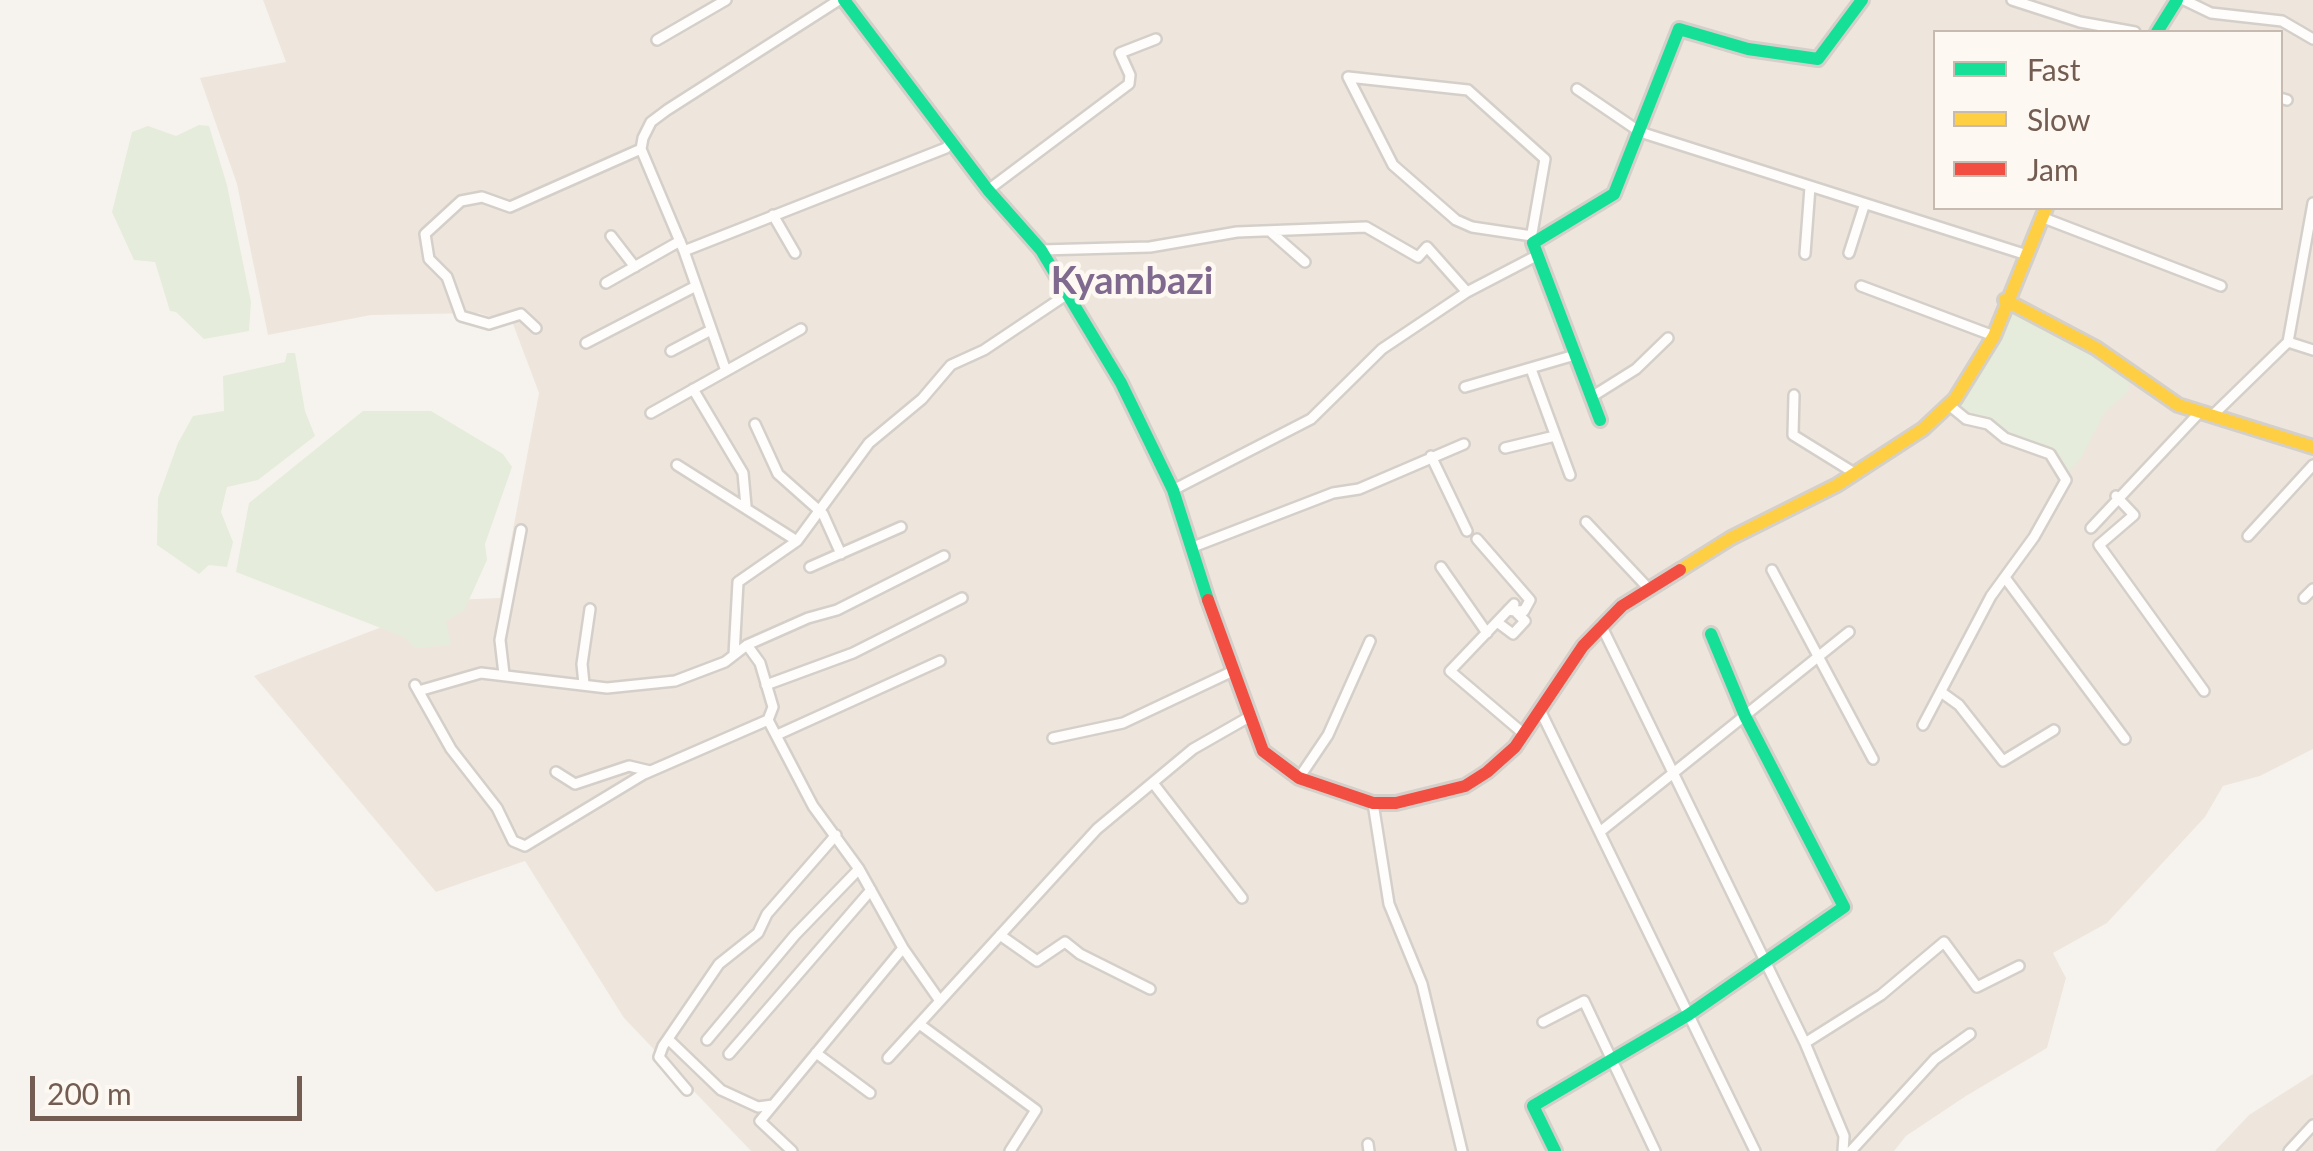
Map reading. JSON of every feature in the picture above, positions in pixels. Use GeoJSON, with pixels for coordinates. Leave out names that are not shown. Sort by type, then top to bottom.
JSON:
{"type":"FeatureCollection","features":[{"type":"Feature","properties":{"kind":"street"},"geometry":{"type":"LineString","coordinates":[[656,40],[726,0]]}},
{"type":"Feature","properties":{"kind":"street"},"geometry":{"type":"LineString","coordinates":[[726,371],[680,241],[641,149],[651,122],[842,0],[988,190],[1041,250],[1121,383],[1173,490],[1232,672],[1263,751],[1298,778],[1373,803],[1396,804],[1465,786],[1502,760],[1601,626],[1649,589],[1730,538],[1856,474],[1911,438],[1949,405],[1994,336],[2005,300],[2043,212],[2222,286]]}},
{"type":"Feature","properties":{"kind":"street"},"geometry":{"type":"LineString","coordinates":[[1173,490],[1311,419],[1382,350],[1534,244],[1614,194],[1679,29],[1748,49],[1818,59],[1862,0]]}},
{"type":"Feature","properties":{"kind":"street"},"geometry":{"type":"LineString","coordinates":[[2012,0],[2080,22],[2124,30]]}},
{"type":"Feature","properties":{"kind":"street"},"geometry":{"type":"LineString","coordinates":[[2159,30],[2180,0],[2212,13],[2282,21],[2313,39]]}},
{"type":"Feature","properties":{"kind":"street"},"geometry":{"type":"LineString","coordinates":[[988,190],[1128,84],[1130,75],[1120,53],[1156,39]]}},
{"type":"Feature","properties":{"kind":"street"},"geometry":{"type":"LineString","coordinates":[[1534,244],[1456,220],[1393,165],[1348,77],[1468,90],[1545,159],[1534,244],[1600,420]]}},
{"type":"Feature","properties":{"kind":"street"},"geometry":{"type":"LineString","coordinates":[[1577,89],[1640,132],[2024,254]]}},
{"type":"Feature","properties":{"kind":"street"},"geometry":{"type":"LineString","coordinates":[[684,252],[946,148],[950,141]]}},
{"type":"Feature","properties":{"kind":"street"},"geometry":{"type":"LineString","coordinates":[[536,328],[521,314],[490,324],[461,316],[447,278],[429,259],[426,234],[461,201],[482,196],[510,207],[641,149]]}},
{"type":"Feature","properties":{"kind":"street"},"geometry":{"type":"LineString","coordinates":[[1805,254],[1810,187]]}},
{"type":"Feature","properties":{"kind":"street"},"geometry":{"type":"LineString","coordinates":[[2091,528],[2116,496],[2288,342],[2313,203]]}},
{"type":"Feature","properties":{"kind":"street"},"geometry":{"type":"LineString","coordinates":[[1850,252],[1864,206]]}},
{"type":"Feature","properties":{"kind":"street"},"geometry":{"type":"LineString","coordinates":[[773,216],[795,253]]}},
{"type":"Feature","properties":{"kind":"street"},"geometry":{"type":"LineString","coordinates":[[1041,250],[1150,247],[1237,232],[1366,228],[1418,257],[1427,247],[1466,292]]}},
{"type":"Feature","properties":{"kind":"street"},"geometry":{"type":"LineString","coordinates":[[1272,233],[1305,262]]}},
{"type":"Feature","properties":{"kind":"street"},"geometry":{"type":"LineString","coordinates":[[611,236],[635,267]]}},
{"type":"Feature","properties":{"kind":"street"},"geometry":{"type":"LineString","coordinates":[[606,284],[680,241]]}},
{"type":"Feature","properties":{"kind":"street"},"geometry":{"type":"LineString","coordinates":[[586,344],[696,286]]}},
{"type":"Feature","properties":{"kind":"street"},"geometry":{"type":"LineString","coordinates":[[1861,286],[1994,336]]}},
{"type":"Feature","properties":{"kind":"street"},"geometry":{"type":"LineString","coordinates":[[734,655],[738,582],[797,542],[869,444],[922,399],[951,364],[984,350],[1069,293]]}},
{"type":"Feature","properties":{"kind":"street"},"geometry":{"type":"LineString","coordinates":[[2005,300],[2096,348],[2147,387],[2206,413],[2313,447]]}},
{"type":"Feature","properties":{"kind":"street"},"geometry":{"type":"LineString","coordinates":[[650,413],[802,329]]}},
{"type":"Feature","properties":{"kind":"street"},"geometry":{"type":"LineString","coordinates":[[671,351],[711,330]]}},
{"type":"Feature","properties":{"kind":"street"},"geometry":{"type":"LineString","coordinates":[[1594,396],[1636,370],[1668,338]]}},
{"type":"Feature","properties":{"kind":"street"},"geometry":{"type":"LineString","coordinates":[[2288,342],[2313,350]]}},
{"type":"Feature","properties":{"kind":"street"},"geometry":{"type":"LineString","coordinates":[[1464,386],[1574,355]]}},
{"type":"Feature","properties":{"kind":"street"},"geometry":{"type":"LineString","coordinates":[[1531,369],[1570,474]]}},
{"type":"Feature","properties":{"kind":"street"},"geometry":{"type":"LineString","coordinates":[[693,389],[743,473],[746,506]]}},
{"type":"Feature","properties":{"kind":"street"},"geometry":{"type":"LineString","coordinates":[[1794,395],[1793,435],[1856,474]]}},
{"type":"Feature","properties":{"kind":"street"},"geometry":{"type":"LineString","coordinates":[[1923,725],[1990,596],[2006,579],[2066,480],[2050,454],[2006,438],[1988,424],[1966,419],[1949,405]]}},
{"type":"Feature","properties":{"kind":"street"},"geometry":{"type":"LineString","coordinates":[[755,424],[778,474],[823,514],[841,554]]}},
{"type":"Feature","properties":{"kind":"street"},"geometry":{"type":"LineString","coordinates":[[1504,448],[1555,436]]}},
{"type":"Feature","properties":{"kind":"street"},"geometry":{"type":"LineString","coordinates":[[1193,548],[1333,493],[1359,489],[1464,444]]}},
{"type":"Feature","properties":{"kind":"street"},"geometry":{"type":"LineString","coordinates":[[1431,456],[1467,531]]}},
{"type":"Feature","properties":{"kind":"street"},"geometry":{"type":"LineString","coordinates":[[677,465],[797,542]]}},
{"type":"Feature","properties":{"kind":"street"},"geometry":{"type":"LineString","coordinates":[[2248,536],[2313,465]]}},
{"type":"Feature","properties":{"kind":"street"},"geometry":{"type":"LineString","coordinates":[[2116,496],[2134,515],[2099,545],[2204,691]]}},
{"type":"Feature","properties":{"kind":"street"},"geometry":{"type":"LineString","coordinates":[[1586,522],[1649,589]]}},
{"type":"Feature","properties":{"kind":"street"},"geometry":{"type":"LineString","coordinates":[[810,567],[901,527]]}},
{"type":"Feature","properties":{"kind":"street"},"geometry":{"type":"LineString","coordinates":[[504,674],[500,640],[521,530]]}},
{"type":"Feature","properties":{"kind":"street"},"geometry":{"type":"LineString","coordinates":[[1477,539],[1530,600],[1524,610],[1511,607]]}},
{"type":"Feature","properties":{"kind":"street"},"geometry":{"type":"LineString","coordinates":[[748,645],[773,707],[768,720],[650,772],[518,846],[494,803],[451,749],[418,688],[480,673],[625,688],[675,681],[748,645],[837,610],[944,556]]}},
{"type":"Feature","properties":{"kind":"street"},"geometry":{"type":"LineString","coordinates":[[1441,567],[1486,633]]}},
{"type":"Feature","properties":{"kind":"street"},"geometry":{"type":"LineString","coordinates":[[1772,570],[1872,758]]}},
{"type":"Feature","properties":{"kind":"street"},"geometry":{"type":"LineString","coordinates":[[2006,579],[2125,739]]}},
{"type":"Feature","properties":{"kind":"street"},"geometry":{"type":"LineString","coordinates":[[2304,598],[2313,588]]}},
{"type":"Feature","properties":{"kind":"street"},"geometry":{"type":"LineString","coordinates":[[766,685],[853,653],[962,598]]}},
{"type":"Feature","properties":{"kind":"street"},"geometry":{"type":"LineString","coordinates":[[1511,607],[1450,672],[1524,734]]}},
{"type":"Feature","properties":{"kind":"street"},"geometry":{"type":"LineString","coordinates":[[1496,622],[1514,634],[1525,621],[1511,607]]}},
{"type":"Feature","properties":{"kind":"street"},"geometry":{"type":"LineString","coordinates":[[584,684],[582,664],[590,609]]}},
{"type":"Feature","properties":{"kind":"street"},"geometry":{"type":"LineString","coordinates":[[1601,626],[1675,773],[1762,964],[1805,1043],[1844,1136],[1843,1151]]}},
{"type":"Feature","properties":{"kind":"street"},"geometry":{"type":"LineString","coordinates":[[1601,831],[1849,632]]}},
{"type":"Feature","properties":{"kind":"street"},"geometry":{"type":"LineString","coordinates":[[1555,1151],[1533,1106],[1688,1015],[1844,907],[1746,716],[1711,634]]}},
{"type":"Feature","properties":{"kind":"street"},"geometry":{"type":"LineString","coordinates":[[1298,778],[1328,735],[1370,641]]}},
{"type":"Feature","properties":{"kind":"street"},"geometry":{"type":"LineString","coordinates":[[777,735],[940,662]]}},
{"type":"Feature","properties":{"kind":"street"},"geometry":{"type":"LineString","coordinates":[[1053,738],[1123,722],[1232,672]]}},
{"type":"Feature","properties":{"kind":"street"},"geometry":{"type":"LineString","coordinates":[[1941,692],[1959,706],[2003,761],[2054,730]]}},
{"type":"Feature","properties":{"kind":"street"},"geometry":{"type":"LineString","coordinates":[[1541,712],[1755,1151]]}},
{"type":"Feature","properties":{"kind":"street"},"geometry":{"type":"LineString","coordinates":[[888,1058],[922,1026],[940,1001],[1097,829],[1193,749],[1249,717]]}},
{"type":"Feature","properties":{"kind":"street"},"geometry":{"type":"LineString","coordinates":[[768,720],[813,806],[859,869],[903,948],[940,1001]]}},
{"type":"Feature","properties":{"kind":"street"},"geometry":{"type":"LineString","coordinates":[[556,772],[576,784],[629,766],[650,772]]}},
{"type":"Feature","properties":{"kind":"street"},"geometry":{"type":"LineString","coordinates":[[1153,783],[1242,898]]}},
{"type":"Feature","properties":{"kind":"street"},"geometry":{"type":"LineString","coordinates":[[1373,803],[1389,904],[1422,984],[1462,1151]]}},
{"type":"Feature","properties":{"kind":"street"},"geometry":{"type":"LineString","coordinates":[[687,1090],[659,1057],[668,1039],[719,964],[758,934],[767,914],[836,835]]}},
{"type":"Feature","properties":{"kind":"street"},"geometry":{"type":"LineString","coordinates":[[707,1040],[795,935],[859,869]]}},
{"type":"Feature","properties":{"kind":"street"},"geometry":{"type":"LineString","coordinates":[[729,1054],[871,890]]}},
{"type":"Feature","properties":{"kind":"street"},"geometry":{"type":"LineString","coordinates":[[1000,935],[1038,961],[1065,942],[1080,954],[1150,989]]}},
{"type":"Feature","properties":{"kind":"street"},"geometry":{"type":"LineString","coordinates":[[1805,1043],[1881,995],[1944,942],[1977,986],[2019,966]]}},
{"type":"Feature","properties":{"kind":"street"},"geometry":{"type":"LineString","coordinates":[[792,1151],[760,1121],[903,948]]}},
{"type":"Feature","properties":{"kind":"street"},"geometry":{"type":"LineString","coordinates":[[1543,1022],[1584,1002],[1654,1151]]}},
{"type":"Feature","properties":{"kind":"street"},"geometry":{"type":"LineString","coordinates":[[922,1026],[1036,1110],[1010,1151]]}},
{"type":"Feature","properties":{"kind":"street"},"geometry":{"type":"LineString","coordinates":[[1851,1151],[1934,1059],[1970,1034]]}},
{"type":"Feature","properties":{"kind":"street"},"geometry":{"type":"LineString","coordinates":[[668,1039],[721,1090],[758,1106],[773,1105]]}},
{"type":"Feature","properties":{"kind":"street"},"geometry":{"type":"LineString","coordinates":[[816,1053],[870,1093]]}},
{"type":"Feature","properties":{"kind":"street"},"geometry":{"type":"LineString","coordinates":[[2289,1151],[2313,1125]]}},
{"type":"Feature","properties":{"kind":"shaded area"},"geometry":{"type":"Polygon","coordinates":[[[263,0],[2313,0],[2313,749],[2260,776],[2223,786],[2205,817],[2107,923],[2053,953],[2066,978],[2047,1048],[1906,1136],[1894,1151],[751,1151],[624,1018],[525,861],[436,892],[254,676],[452,600],[500,598],[539,393],[513,324],[479,313],[371,315],[268,335],[237,184],[200,78],[286,62],[263,0]]]}},
{"type":"Feature","properties":{"kind":"shaded area"},"geometry":{"type":"Polygon","coordinates":[[[2313,1074],[2313,1151],[2215,1151],[2249,1115],[2313,1074]]]}},
{"type":"Feature","properties":{"kind":"green space"},"geometry":{"type":"Polygon","coordinates":[[[199,125],[209,126],[227,185],[251,302],[249,331],[204,339],[176,312],[170,311],[155,262],[134,260],[112,212],[132,132],[148,126],[176,136],[199,125]]]}},
{"type":"Feature","properties":{"kind":"green space"},"geometry":{"type":"Polygon","coordinates":[[[2012,311],[2091,349],[2130,378],[2128,392],[2105,412],[2081,458],[2067,473],[2060,455],[2010,436],[1988,420],[1969,416],[1958,406],[2012,311]]]}},
{"type":"Feature","properties":{"kind":"green space"},"geometry":{"type":"Polygon","coordinates":[[[287,353],[295,353],[305,411],[315,436],[258,480],[227,487],[221,512],[233,542],[227,567],[209,565],[199,574],[157,545],[158,498],[178,443],[193,416],[224,411],[223,376],[285,362],[287,353]]]}},
{"type":"Feature","properties":{"kind":"green space"},"geometry":{"type":"Polygon","coordinates":[[[363,411],[431,411],[503,454],[512,467],[485,544],[487,560],[464,611],[446,621],[451,645],[415,648],[404,637],[236,572],[249,503],[363,411]]]}},
{"type":"Feature","properties":{"kind":"traffic: fast"},"geometry":{"type":"LineString","coordinates":[[844,0],[988,190],[1041,250],[1121,383],[1173,490],[1208,600]]}},
{"type":"Feature","properties":{"kind":"traffic: fast"},"geometry":{"type":"LineString","coordinates":[[1600,420],[1533,243],[1614,194],[1679,29],[1748,49],[1818,59],[1862,0]]}},
{"type":"Feature","properties":{"kind":"traffic: fast"},"geometry":{"type":"LineString","coordinates":[[2158,30],[2177,0]]}},
{"type":"Feature","properties":{"kind":"traffic: fast"},"geometry":{"type":"LineString","coordinates":[[1555,1151],[1533,1106],[1688,1015],[1844,907],[1745,716],[1711,634]]}},
{"type":"Feature","properties":{"kind":"traffic: slow"},"geometry":{"type":"LineString","coordinates":[[1680,570],[1731,538],[1837,485],[1923,429],[1955,399],[1994,336],[2045,210]]}},
{"type":"Feature","properties":{"kind":"traffic: slow"},"geometry":{"type":"LineString","coordinates":[[2005,300],[2096,348],[2178,405],[2313,447]]}},
{"type":"Feature","properties":{"kind":"traffic: jam"},"geometry":{"type":"LineString","coordinates":[[1208,600],[1263,751],[1299,778],[1373,803],[1396,803],[1465,786],[1487,772],[1515,747],[1583,646],[1622,606],[1680,570]]}},
{"type":"Feature","properties":{"kind":"district","name":"Kyambazi"},"geometry":{"type":"Point","coordinates":[1132,282]}}]}
